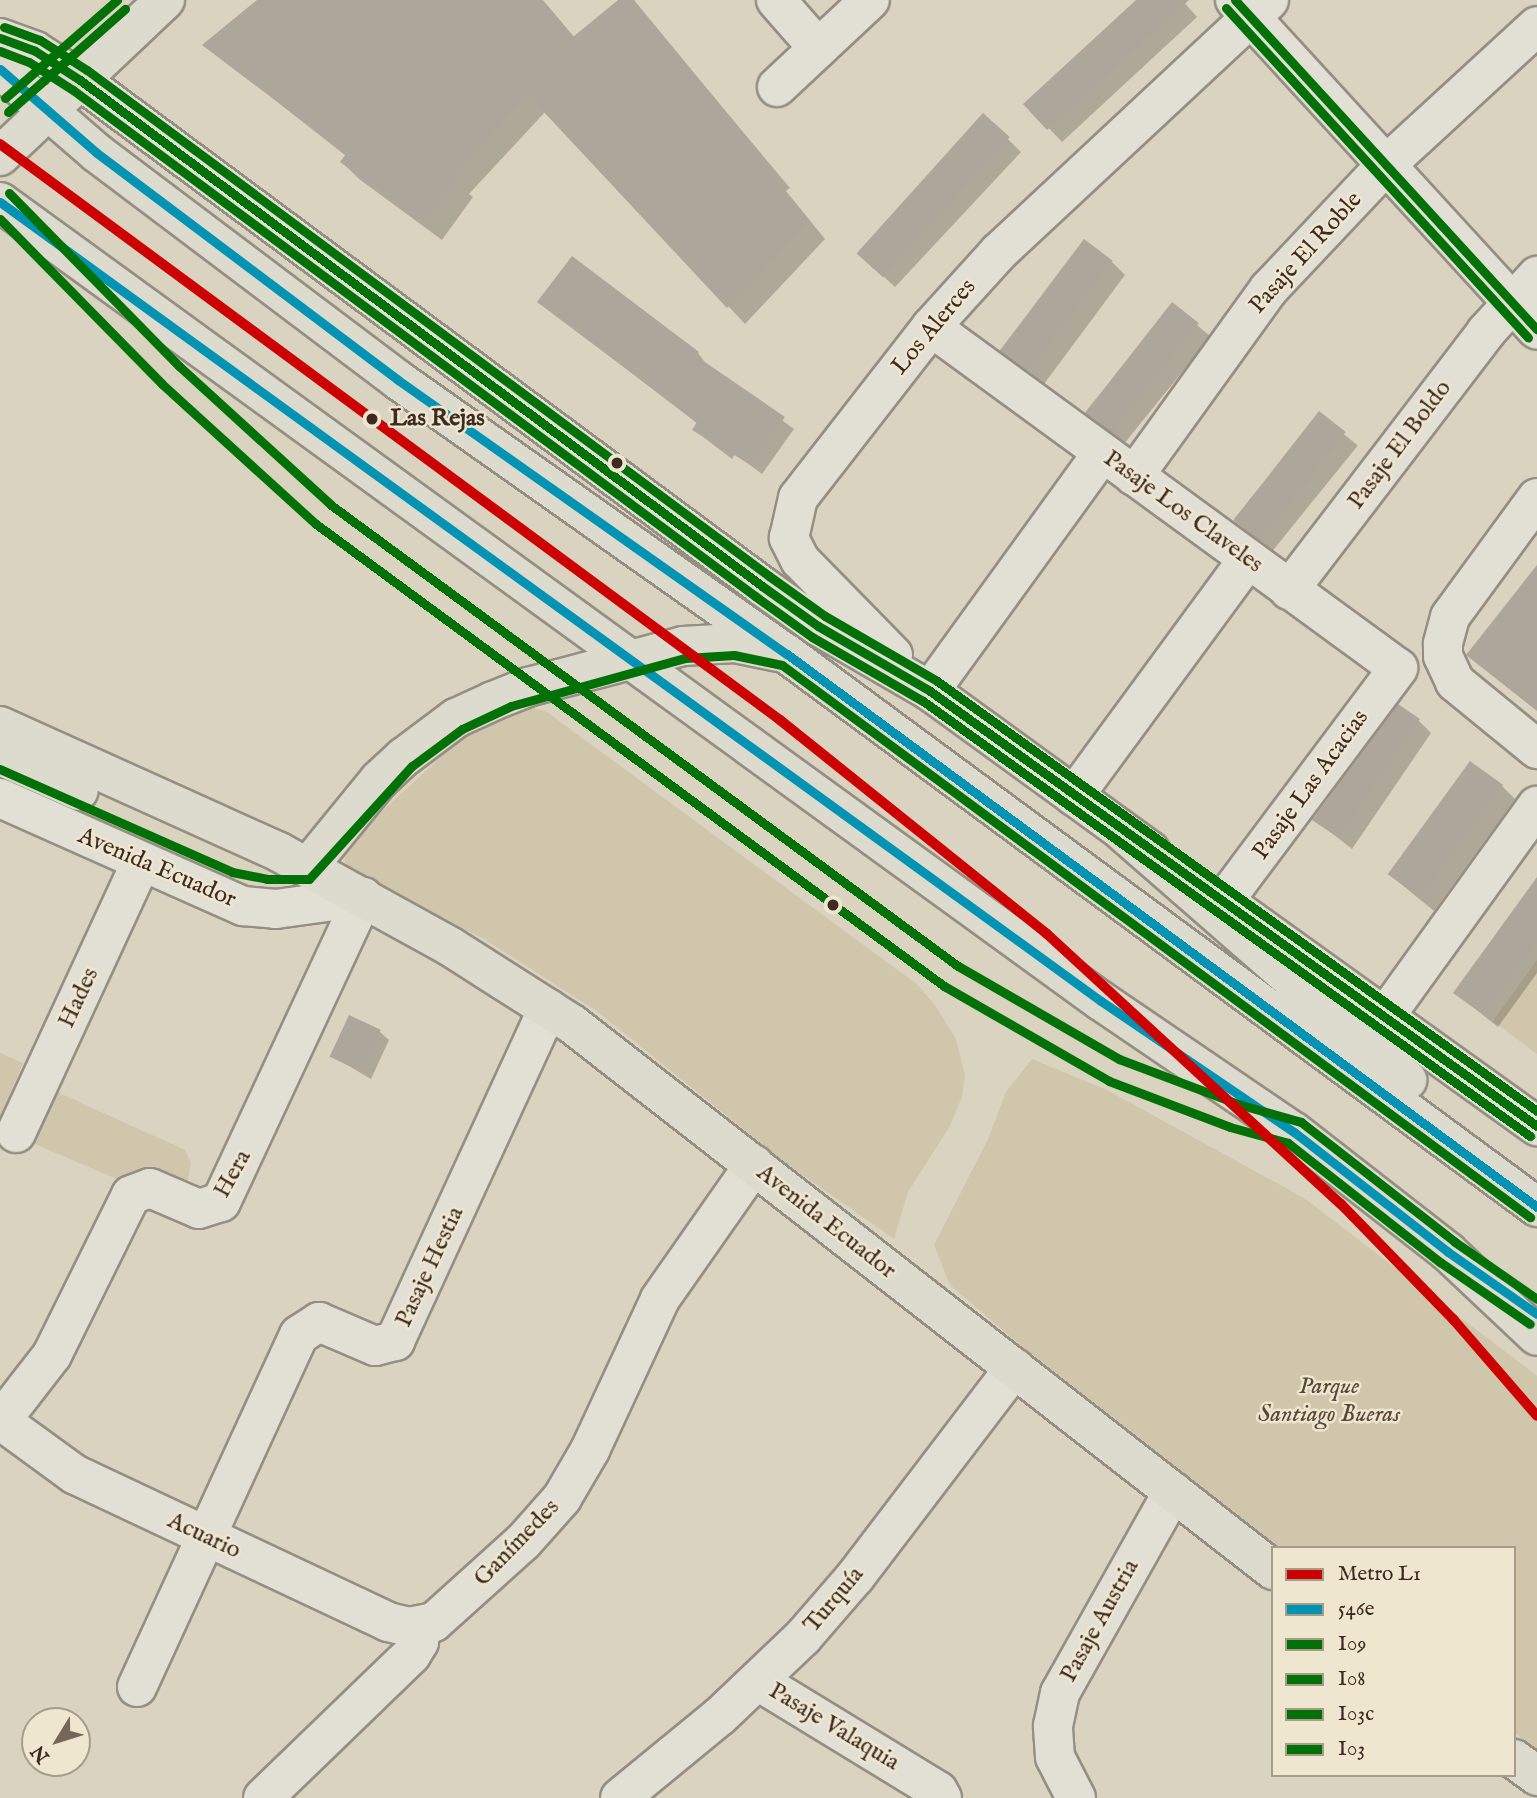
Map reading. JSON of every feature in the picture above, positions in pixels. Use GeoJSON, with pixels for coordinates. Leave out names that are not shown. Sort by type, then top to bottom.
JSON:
{"type":"FeatureCollection","features":[{"type":"Feature","properties":{"kind":"main road"},"geometry":{"type":"LineString","coordinates":[[0,156],[165,0]]}},
{"type":"Feature","properties":{"kind":"main road"},"geometry":{"type":"LineString","coordinates":[[0,69],[45,112],[398,380],[787,654],[1537,1206]]}},
{"type":"Feature","properties":{"kind":"main road"},"geometry":{"type":"LineString","coordinates":[[0,202],[1101,1001],[1294,1132],[1448,1252],[1537,1314]]}},
{"type":"Feature","properties":{"kind":"main road"},"geometry":{"type":"LineString","coordinates":[[308,867],[379,780],[456,719],[528,687],[632,659],[709,643],[787,654]]}},
{"type":"Feature","properties":{"kind":"main road","name":"Avenida Ecuador"},"geometry":{"type":"LineString","coordinates":[[0,726],[308,867],[548,1008],[754,1165],[1271,1568]]}},
{"type":"Feature","properties":{"kind":"main road","name":"Avenida Ecuador"},"geometry":{"type":"LineString","coordinates":[[0,756],[236,860],[268,867],[308,867]]}},
{"type":"Feature","properties":{"kind":"main road"},"geometry":{"type":"LineString","coordinates":[[1124,833],[1429,1099],[1537,1206]]}},
{"type":"Feature","properties":{"kind":"main road"},"geometry":{"type":"LineString","coordinates":[[1448,1252],[1537,1336]]}},
{"type":"Feature","properties":{"kind":"main road"},"geometry":{"type":"LineString","coordinates":[[1516,1760],[1537,1776]]}},
{"type":"Feature","properties":{"kind":"street"},"geometry":{"type":"LineString","coordinates":[[776,0],[818,48]]}},
{"type":"Feature","properties":{"kind":"street"},"geometry":{"type":"LineString","coordinates":[[777,87],[870,0]]}},
{"type":"Feature","properties":{"kind":"street"},"geometry":{"type":"LineString","coordinates":[[1252,6],[1386,165],[1524,288],[1537,330]]}},
{"type":"Feature","properties":{"kind":"street","name":"Los Alerces"},"geometry":{"type":"LineString","coordinates":[[930,691],[811,574],[789,538],[793,511],[807,485],[931,327],[999,252],[1252,6]]}},
{"type":"Feature","properties":{"kind":"street","name":"Pasaje El Roble"},"geometry":{"type":"LineString","coordinates":[[1134,476],[1269,289],[1386,165],[1537,26]]}},
{"type":"Feature","properties":{"kind":"street"},"geometry":{"type":"LineString","coordinates":[[0,38],[36,51],[80,80],[773,594],[868,657],[930,691],[1124,833],[1386,1015],[1537,1126]]}},
{"type":"Feature","properties":{"kind":"street","name":"Pasaje El Boldo"},"geometry":{"type":"LineString","coordinates":[[1289,590],[1524,288]]}},
{"type":"Feature","properties":{"kind":"street","name":"Pasaje Los Claveles"},"geometry":{"type":"LineString","coordinates":[[931,327],[1398,668]]}},
{"type":"Feature","properties":{"kind":"street"},"geometry":{"type":"LineString","coordinates":[[930,691],[1102,453]]}},
{"type":"Feature","properties":{"kind":"street"},"geometry":{"type":"LineString","coordinates":[[1537,498],[1450,617],[1443,656],[1455,682],[1468,695],[1537,749]]}},
{"type":"Feature","properties":{"kind":"street"},"geometry":{"type":"LineString","coordinates":[[1074,796],[1248,559]]}},
{"type":"Feature","properties":{"kind":"street"},"geometry":{"type":"LineString","coordinates":[[1398,668],[1443,656]]}},
{"type":"Feature","properties":{"kind":"street","name":"Pasaje Las Acacias"},"geometry":{"type":"LineString","coordinates":[[1224,901],[1398,668]]}},
{"type":"Feature","properties":{"kind":"street","name":"Avenida Ecuador"},"geometry":{"type":"LineString","coordinates":[[0,798],[141,863],[243,906],[276,908],[363,897]]}},
{"type":"Feature","properties":{"kind":"street"},"geometry":{"type":"LineString","coordinates":[[1386,1015],[1537,806]]}},
{"type":"Feature","properties":{"kind":"street","name":"Hades"},"geometry":{"type":"LineString","coordinates":[[16,1133],[141,863]]}},
{"type":"Feature","properties":{"kind":"street","name":"Hera"},"geometry":{"type":"LineString","coordinates":[[0,1421],[52,1355],[131,1195],[150,1188],[199,1209],[221,1202],[363,897]]}},
{"type":"Feature","properties":{"kind":"street","name":"Pasaje Hestia"},"geometry":{"type":"LineString","coordinates":[[206,1537],[304,1328],[319,1322],[382,1347],[399,1334],[548,1008]]}},
{"type":"Feature","properties":{"kind":"street","name":"Ganímedes"},"geometry":{"type":"LineString","coordinates":[[421,1626],[446,1614],[523,1542],[562,1498],[590,1450],[660,1299],[754,1165]]}},
{"type":"Feature","properties":{"kind":"street","name":"Turquía"},"geometry":{"type":"LineString","coordinates":[[620,1798],[758,1681],[855,1577],[1014,1368]]}},
{"type":"Feature","properties":{"kind":"street","name":"Acuario"},"geometry":{"type":"LineString","coordinates":[[0,1421],[74,1474],[388,1622],[421,1626]]}},
{"type":"Feature","properties":{"kind":"street","name":"Pasaje Austria"},"geometry":{"type":"LineString","coordinates":[[1076,1798],[1055,1757],[1053,1726],[1059,1693],[1173,1492]]}},
{"type":"Feature","properties":{"kind":"street"},"geometry":{"type":"LineString","coordinates":[[137,1687],[206,1537]]}},
{"type":"Feature","properties":{"kind":"street"},"geometry":{"type":"LineString","coordinates":[[263,1798],[411,1655],[419,1642],[421,1626]]}},
{"type":"Feature","properties":{"kind":"street","name":"Pasaje Valaquia"},"geometry":{"type":"LineString","coordinates":[[758,1681],[938,1791],[942,1798]]}},
{"type":"Feature","properties":{"kind":"green space"},"geometry":{"type":"Polygon","coordinates":[[[534,708],[547,712],[918,985],[937,1008],[956,1039],[965,1075],[962,1097],[950,1126],[908,1192],[894,1239],[783,1161],[598,1012],[484,939],[352,873],[344,861],[351,840],[454,745],[497,717],[534,708]]]}},
{"type":"Feature","properties":{"kind":"green space"},"geometry":{"type":"Polygon","coordinates":[[[1537,960],[1537,1054],[1493,1021],[1537,960]]]}},
{"type":"Feature","properties":{"kind":"green space"},"geometry":{"type":"Polygon","coordinates":[[[0,1053],[23,1063],[0,1117],[0,1053]]]}},
{"type":"Feature","properties":{"kind":"green space","name":"Parque Santiago Bueras"},"geometry":{"type":"Polygon","coordinates":[[[1032,1059],[1107,1090],[1304,1198],[1537,1376],[1537,1750],[1516,1734],[1516,1546],[1277,1546],[1020,1345],[950,1285],[934,1245],[988,1139],[1006,1092],[1032,1059]]]}},
{"type":"Feature","properties":{"kind":"green space"},"geometry":{"type":"Polygon","coordinates":[[[46,1087],[185,1150],[191,1163],[187,1185],[152,1194],[23,1139],[46,1087]]]}},
{"type":"Feature","properties":{"kind":"building"},"geometry":{"type":"Polygon","coordinates":[[[257,0],[542,0],[573,37],[618,0],[634,0],[774,170],[770,173],[810,221],[727,308],[528,95],[453,176],[457,179],[424,224],[340,162],[346,154],[202,45],[257,0]]]}},
{"type":"Feature","properties":{"kind":"building"},"geometry":{"type":"Polygon","coordinates":[[[1136,0],[1189,0],[1047,130],[1023,104],[1136,0]]]}},
{"type":"Feature","properties":{"kind":"building"},"geometry":{"type":"Polygon","coordinates":[[[983,113],[1010,137],[883,278],[857,253],[983,113]]]}},
{"type":"Feature","properties":{"kind":"building"},"geometry":{"type":"Polygon","coordinates":[[[1084,239],[1113,261],[1028,372],[1000,351],[1084,239]]]}},
{"type":"Feature","properties":{"kind":"building"},"geometry":{"type":"Polygon","coordinates":[[[572,256],[699,352],[696,356],[785,417],[751,465],[692,430],[697,422],[537,302],[572,256]]]}},
{"type":"Feature","properties":{"kind":"building"},"geometry":{"type":"Polygon","coordinates":[[[1172,302],[1199,323],[1112,434],[1085,413],[1172,302]]]}},
{"type":"Feature","properties":{"kind":"building"},"geometry":{"type":"Polygon","coordinates":[[[1319,411],[1346,432],[1260,541],[1233,521],[1319,411]]]}},
{"type":"Feature","properties":{"kind":"building"},"geometry":{"type":"Polygon","coordinates":[[[1537,565],[1537,711],[1466,655],[1537,565]]]}},
{"type":"Feature","properties":{"kind":"building"},"geometry":{"type":"Polygon","coordinates":[[[1398,704],[1420,719],[1339,838],[1312,820],[1398,704]]]}},
{"type":"Feature","properties":{"kind":"building"},"geometry":{"type":"Polygon","coordinates":[[[1470,761],[1503,785],[1421,898],[1388,874],[1470,761]]]}},
{"type":"Feature","properties":{"kind":"building"},"geometry":{"type":"Polygon","coordinates":[[[1537,877],[1537,943],[1484,1015],[1453,993],[1537,877]]]}},
{"type":"Feature","properties":{"kind":"building"},"geometry":{"type":"Polygon","coordinates":[[[349,1015],[381,1030],[361,1071],[330,1057],[349,1015]]]}},
{"type":"Feature","properties":{"kind":"metro line","name":"L1"},"geometry":{"type":"LineString","coordinates":[[0,144],[780,720],[1047,934],[1341,1204],[1453,1319],[1537,1416]]}},
{"type":"Feature","properties":{"kind":"transit line","name":"I03c"},"geometry":{"type":"LineString","coordinates":[[5,98],[117,0]]}},
{"type":"Feature","properties":{"kind":"transit line","name":"I03c"},"geometry":{"type":"LineString","coordinates":[[1235,0],[1537,330]]}},
{"type":"Feature","properties":{"kind":"transit line","name":"I03"},"geometry":{"type":"LineString","coordinates":[[1226,8],[1528,338]]}},
{"type":"Feature","properties":{"kind":"transit line","name":"I03"},"geometry":{"type":"LineString","coordinates":[[8,112],[125,9]]}},
{"type":"Feature","properties":{"kind":"transit line","name":"I08"},"geometry":{"type":"LineString","coordinates":[[4,27],[40,40],[87,70],[769,576],[825,616],[937,681],[1537,1111]]}},
{"type":"Feature","properties":{"kind":"transit line","name":"I03c"},"geometry":{"type":"LineString","coordinates":[[0,38],[35,51],[80,80],[762,586],[818,626],[930,691],[1537,1126]]}},
{"type":"Feature","properties":{"kind":"transit line","name":"I09"},"geometry":{"type":"LineString","coordinates":[[0,51],[29,62],[73,90],[812,637],[923,701],[1530,1136]]}},
{"type":"Feature","properties":{"kind":"transit line","name":"546e"},"geometry":{"type":"LineString","coordinates":[[0,69],[97,153],[398,380],[787,654],[1537,1207]]}},
{"type":"Feature","properties":{"kind":"transit line","name":"I08"},"geometry":{"type":"LineString","coordinates":[[9,193],[179,366],[331,505],[958,966],[1119,1059],[1238,1104],[1301,1122],[1455,1242],[1537,1299]]}},
{"type":"Feature","properties":{"kind":"transit line","name":"546e"},"geometry":{"type":"LineString","coordinates":[[0,202],[1101,1001],[1294,1132],[1448,1252],[1537,1314]]}},
{"type":"Feature","properties":{"kind":"transit line","name":"I09"},"geometry":{"type":"LineString","coordinates":[[0,219],[162,384],[316,524],[944,986],[1109,1081],[1230,1127],[1288,1143],[1440,1262],[1530,1324]]}},
{"type":"Feature","properties":{"kind":"transit line","name":"I03"},"geometry":{"type":"LineString","coordinates":[[0,769],[232,872],[267,879],[309,879],[412,766],[462,729],[511,706],[685,658],[734,655],[782,665],[1530,1217]]}},
{"type":"Feature","properties":{"kind":"place","name":"Las Rejas"},"geometry":{"type":"Point","coordinates":[372,419]}}]}
